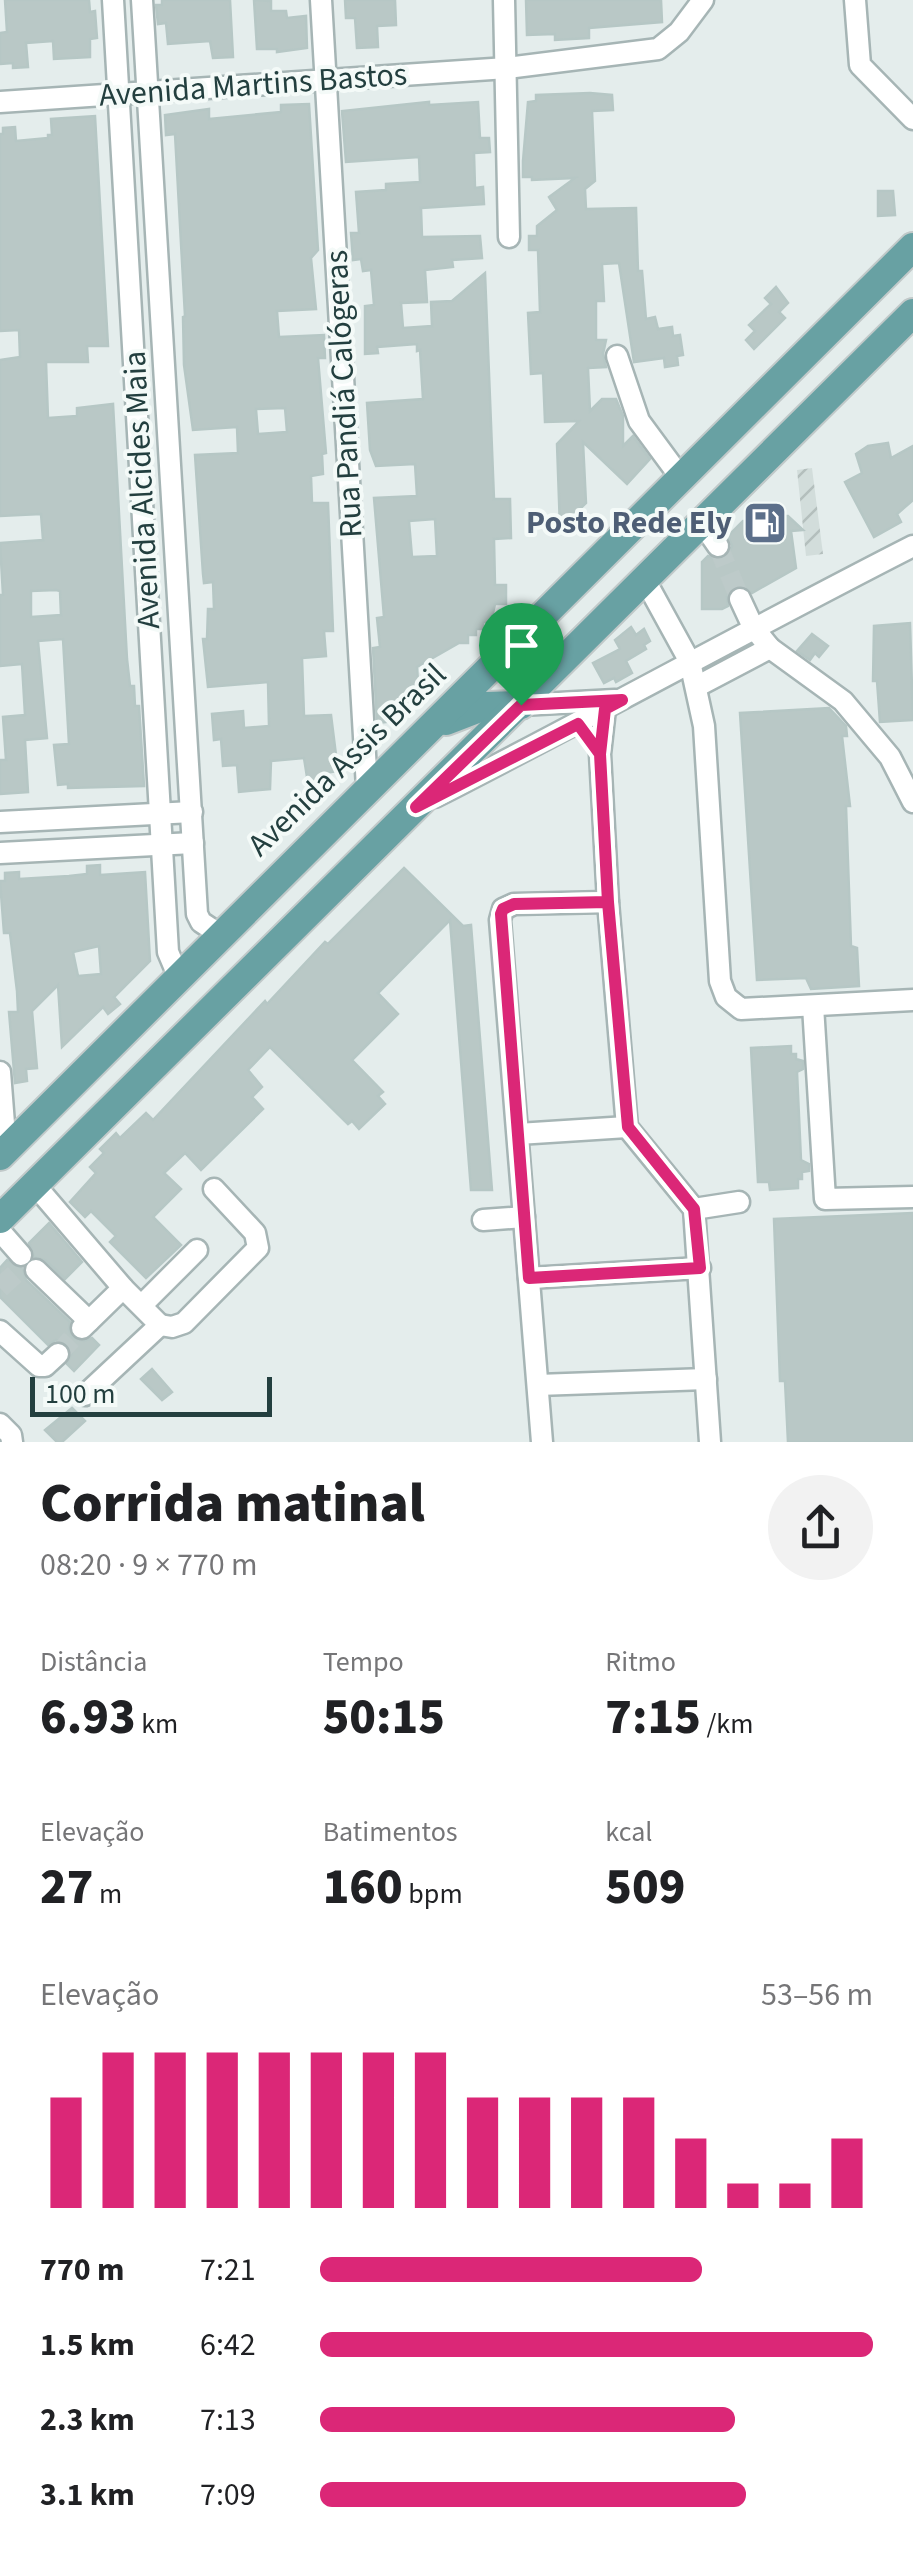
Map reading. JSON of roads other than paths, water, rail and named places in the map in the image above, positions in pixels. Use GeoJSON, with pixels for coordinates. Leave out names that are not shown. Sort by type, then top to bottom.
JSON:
{"type":"FeatureCollection","features":[{"type":"Feature","properties":{"kind":"main road","name":"Avenida Assis Brasil"},"geometry":{"type":"LineString","coordinates":[[3,1153],[913,247]]}},
{"type":"Feature","properties":{"kind":"main road"},"geometry":{"type":"LineString","coordinates":[[0,1219],[645,580],[710,535],[913,313]]}},
{"type":"Feature","properties":{"kind":"main road"},"geometry":{"type":"LineString","coordinates":[[432,727],[485,706],[521,705]]}},
{"type":"Feature","properties":{"kind":"main road"},"geometry":{"type":"LineString","coordinates":[[179,978],[232,988]]}},
{"type":"Feature","properties":{"kind":"street","name":"Avenida Alcides Maia"},"geometry":{"type":"LineString","coordinates":[[113,0],[168,952],[179,978]]}},
{"type":"Feature","properties":{"kind":"street","name":"Avenida Alcides Maia"},"geometry":{"type":"LineString","coordinates":[[142,0],[197,914],[201,922],[220,934]]}},
{"type":"Feature","properties":{"kind":"street","name":"Rua Pandiá Calógeras"},"geometry":{"type":"LineString","coordinates":[[321,0],[367,788]]}},
{"type":"Feature","properties":{"kind":"street"},"geometry":{"type":"LineString","coordinates":[[504,0],[509,237]]}},
{"type":"Feature","properties":{"kind":"street","name":"Avenida Martins Bastos"},"geometry":{"type":"LineString","coordinates":[[0,102],[507,68],[658,50],[680,32],[703,0]]}},
{"type":"Feature","properties":{"kind":"street"},"geometry":{"type":"LineString","coordinates":[[855,0],[860,65],[913,119]]}},
{"type":"Feature","properties":{"kind":"street"},"geometry":{"type":"LineString","coordinates":[[617,356],[639,421],[681,478]]}},
{"type":"Feature","properties":{"kind":"street"},"geometry":{"type":"LineString","coordinates":[[416,807],[913,546]]}},
{"type":"Feature","properties":{"kind":"street"},"geometry":{"type":"LineString","coordinates":[[645,580],[690,662],[704,726],[720,981],[726,997],[741,1009],[913,1000]]}},
{"type":"Feature","properties":{"kind":"street"},"geometry":{"type":"LineString","coordinates":[[740,599],[752,628],[770,648],[843,701],[890,757],[913,802]]}},
{"type":"Feature","properties":{"kind":"street"},"geometry":{"type":"LineString","coordinates":[[696,687],[770,648]]}},
{"type":"Feature","properties":{"kind":"street"},"geometry":{"type":"LineString","coordinates":[[521,705],[614,704]]}},
{"type":"Feature","properties":{"kind":"street"},"geometry":{"type":"LineString","coordinates":[[614,704],[600,754],[608,902],[628,1127],[694,1209],[710,1442]]}},
{"type":"Feature","properties":{"kind":"street"},"geometry":{"type":"LineString","coordinates":[[578,724],[600,754]]}},
{"type":"Feature","properties":{"kind":"street"},"geometry":{"type":"LineString","coordinates":[[0,822],[192,812]]}},
{"type":"Feature","properties":{"kind":"street"},"geometry":{"type":"LineString","coordinates":[[0,853],[193,842]]}},
{"type":"Feature","properties":{"kind":"street"},"geometry":{"type":"LineString","coordinates":[[542,1442],[500,920],[503,909],[514,904],[608,902]]}},
{"type":"Feature","properties":{"kind":"street"},"geometry":{"type":"LineString","coordinates":[[813,1006],[825,1199],[913,1197]]}},
{"type":"Feature","properties":{"kind":"street"},"geometry":{"type":"LineString","coordinates":[[0,1072],[3,1153]]}},
{"type":"Feature","properties":{"kind":"street"},"geometry":{"type":"LineString","coordinates":[[518,1134],[628,1127]]}},
{"type":"Feature","properties":{"kind":"street"},"geometry":{"type":"LineString","coordinates":[[34,1184],[160,1325]]}},
{"type":"Feature","properties":{"kind":"street"},"geometry":{"type":"LineString","coordinates":[[86,1396],[160,1325],[184,1323],[258,1248],[258,1238],[214,1189]]}},
{"type":"Feature","properties":{"kind":"street"},"geometry":{"type":"LineString","coordinates":[[694,1209],[739,1202]]}},
{"type":"Feature","properties":{"kind":"street"},"geometry":{"type":"LineString","coordinates":[[483,1220],[524,1216]]}},
{"type":"Feature","properties":{"kind":"street"},"geometry":{"type":"LineString","coordinates":[[0,1230],[86,1324],[123,1288]]}},
{"type":"Feature","properties":{"kind":"street"},"geometry":{"type":"LineString","coordinates":[[142,1305],[197,1250]]}},
{"type":"Feature","properties":{"kind":"street"},"geometry":{"type":"LineString","coordinates":[[529,1278],[700,1268]]}},
{"type":"Feature","properties":{"kind":"street"},"geometry":{"type":"LineString","coordinates":[[0,1331],[39,1366],[45,1366],[58,1354]]}},
{"type":"Feature","properties":{"kind":"street"},"geometry":{"type":"LineString","coordinates":[[538,1385],[706,1379]]}},
{"type":"Feature","properties":{"kind":"street"},"geometry":{"type":"LineString","coordinates":[[0,1424],[11,1435],[12,1442]]}},
{"type":"Feature","properties":{"kind":"tunnel"},"geometry":{"type":"LineString","coordinates":[[718,546],[740,599]]}},
{"type":"Feature","properties":{"kind":"tunnel"},"geometry":{"type":"LineString","coordinates":[[0,1288],[28,1262]]}},
{"type":"Feature","properties":{"kind":"tunnel"},"geometry":{"type":"LineString","coordinates":[[58,1354],[82,1328]]}},
{"type":"Feature","properties":{"kind":"place","name":"Posto Rede Ely"},"geometry":{"type":"Point","coordinates":[765,523]}}]}
